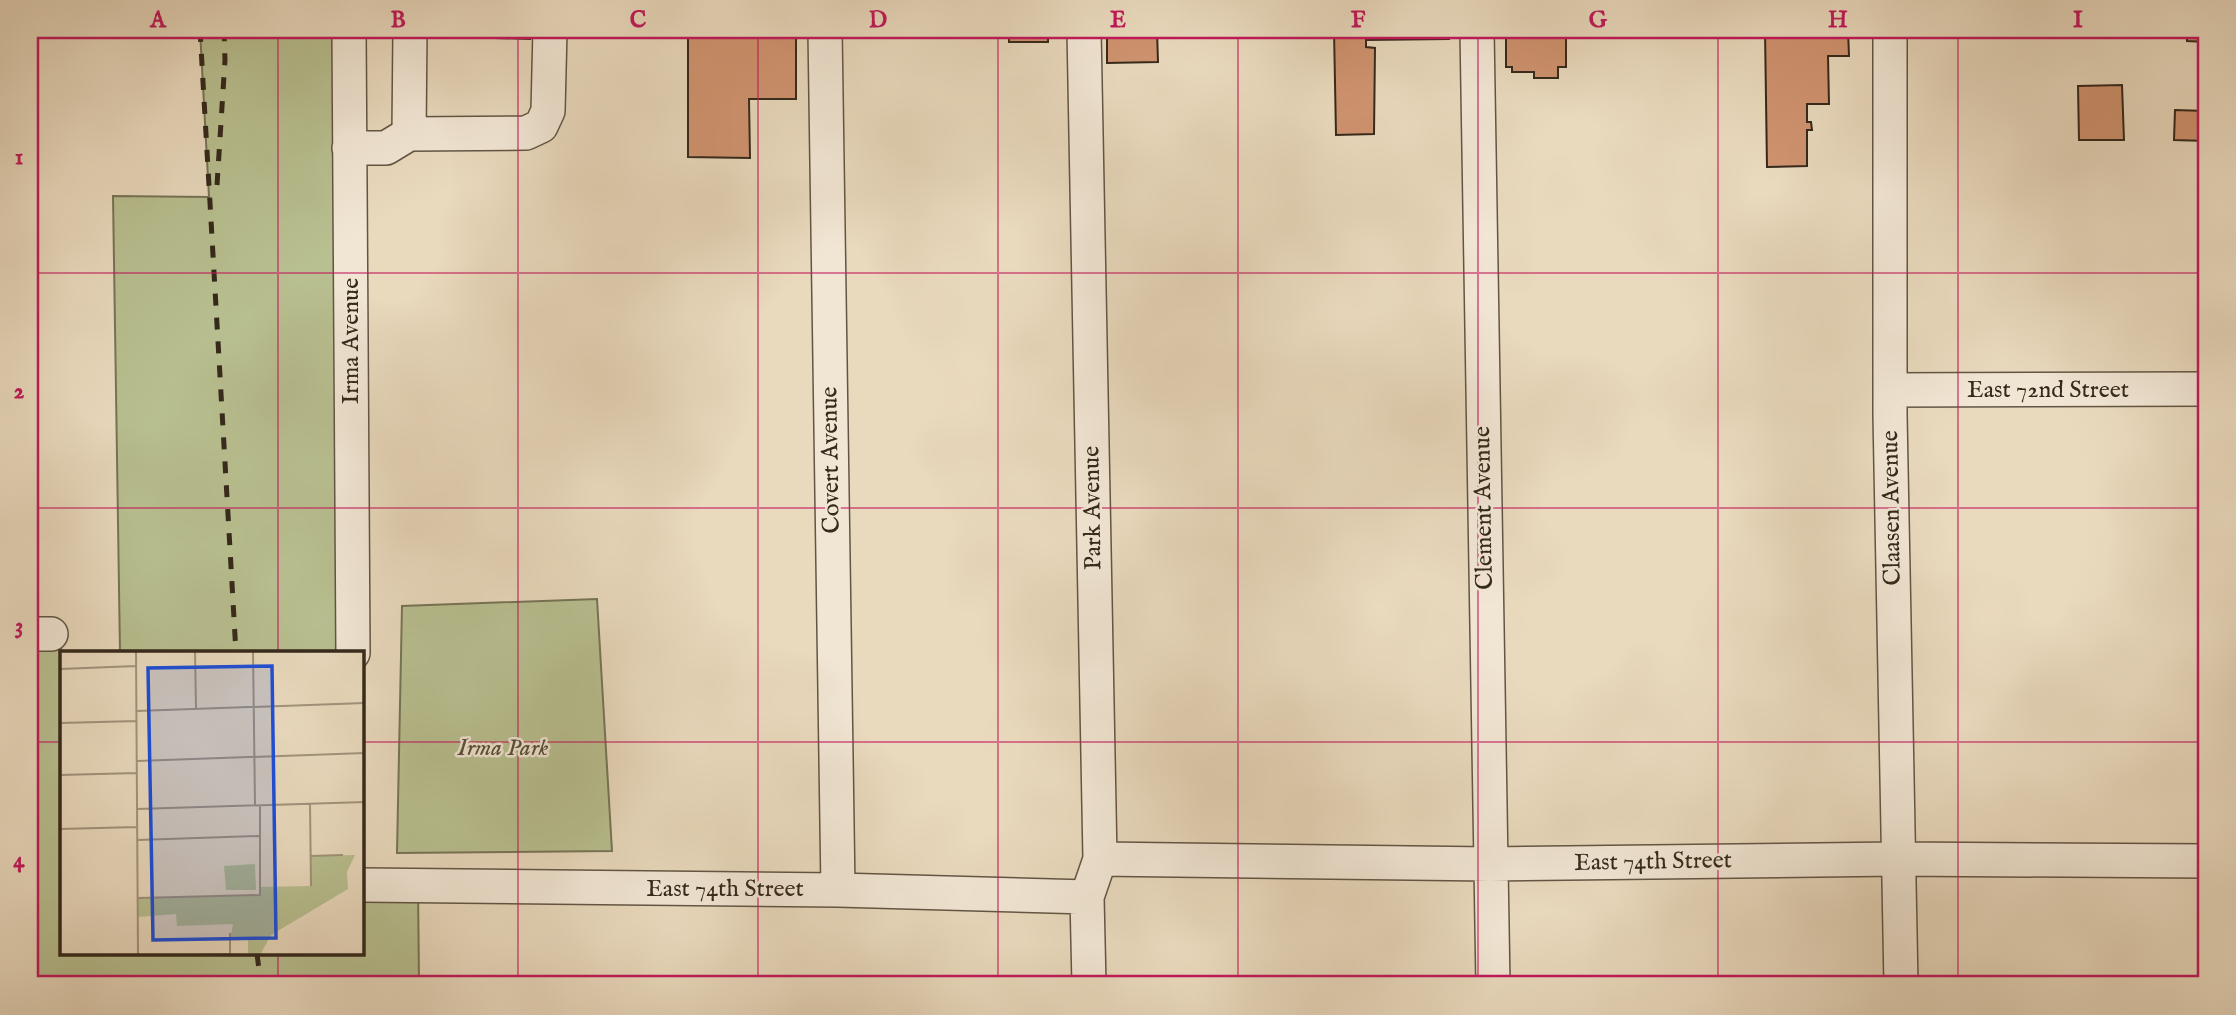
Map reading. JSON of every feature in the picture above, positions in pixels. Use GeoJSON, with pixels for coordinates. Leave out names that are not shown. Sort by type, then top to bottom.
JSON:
{"type":"FeatureCollection","features":[{"type":"Feature","properties":{"kind":"street","name":"Irma Avenue"},"geometry":{"type":"LineString","coordinates":[[349,30],[353,651]]}},
{"type":"Feature","properties":{"kind":"street"},"geometry":{"type":"LineString","coordinates":[[409,134],[410,30]]}},
{"type":"Feature","properties":{"kind":"street"},"geometry":{"type":"LineString","coordinates":[[349,148],[386,148],[409,134],[526,133],[541,125],[548,111],[550,30]]}},
{"type":"Feature","properties":{"kind":"street","name":"Covert Avenue"},"geometry":{"type":"LineString","coordinates":[[825,30],[838,890]]}},
{"type":"Feature","properties":{"kind":"street","name":"Park Avenue"},"geometry":{"type":"LineString","coordinates":[[1084,30],[1100,859],[1087,897],[1089,985]]}},
{"type":"Feature","properties":{"kind":"street","name":"Clement Avenue"},"geometry":{"type":"LineString","coordinates":[[1477,30],[1493,985]]}},
{"type":"Feature","properties":{"kind":"street","name":"Claasen Avenue"},"geometry":{"type":"LineString","coordinates":[[1890,30],[1890,390],[1900,985]]}},
{"type":"Feature","properties":{"kind":"street","name":"East 72nd Street"},"geometry":{"type":"LineString","coordinates":[[1890,390],[2206,389]]}},
{"type":"Feature","properties":{"kind":"street","name":"East 74th Street"},"geometry":{"type":"LineString","coordinates":[[1100,859],[1490,864],[1897,859],[2206,861]]}},
{"type":"Feature","properties":{"kind":"street","name":"East 74th Street"},"geometry":{"type":"LineString","coordinates":[[364,886],[838,890],[1087,897]]}},
{"type":"Feature","properties":{"kind":"green space"},"geometry":{"type":"Polygon","coordinates":[[[200,30],[348,30],[353,651],[120,651],[113,196],[209,197],[200,30]]]}},
{"type":"Feature","properties":{"kind":"green space","name":"Irma Park"},"geometry":{"type":"Polygon","coordinates":[[[597,599],[612,851],[397,853],[402,606],[597,599]]]}},
{"type":"Feature","properties":{"kind":"green space"},"geometry":{"type":"Polygon","coordinates":[[[30,634],[51,634],[63,651],[60,651],[60,956],[364,956],[364,885],[418,886],[419,985],[30,985],[30,634]]]}},
{"type":"Feature","properties":{"kind":"building"},"geometry":{"type":"Polygon","coordinates":[[[428,30],[530,30],[530,39],[428,36],[428,30]]]}},
{"type":"Feature","properties":{"kind":"building"},"geometry":{"type":"Polygon","coordinates":[[[688,30],[775,30],[774,37],[796,37],[796,99],[749,99],[750,158],[688,157],[688,30]]]}},
{"type":"Feature","properties":{"kind":"building"},"geometry":{"type":"Polygon","coordinates":[[[1009,30],[1048,30],[1048,42],[1009,42],[1009,30]]]}},
{"type":"Feature","properties":{"kind":"building"},"geometry":{"type":"Polygon","coordinates":[[[1107,30],[1157,30],[1158,62],[1107,63],[1107,30]]]}},
{"type":"Feature","properties":{"kind":"building"},"geometry":{"type":"Polygon","coordinates":[[[1334,30],[1449,30],[1449,39],[1366,40],[1366,47],[1375,48],[1374,134],[1336,135],[1334,30]]]}},
{"type":"Feature","properties":{"kind":"building"},"geometry":{"type":"Polygon","coordinates":[[[1506,30],[1566,30],[1566,67],[1558,67],[1558,78],[1534,78],[1534,72],[1512,72],[1512,67],[1506,67],[1506,30]]]}},
{"type":"Feature","properties":{"kind":"building"},"geometry":{"type":"Polygon","coordinates":[[[1765,30],[1848,30],[1849,56],[1828,56],[1829,104],[1807,104],[1807,122],[1811,122],[1812,130],[1807,130],[1807,166],[1767,167],[1765,30]]]}},
{"type":"Feature","properties":{"kind":"building"},"geometry":{"type":"Polygon","coordinates":[[[2184,30],[2206,30],[2206,42],[2187,41],[2184,30]]]}},
{"type":"Feature","properties":{"kind":"building"},"geometry":{"type":"Polygon","coordinates":[[[2122,85],[2124,140],[2079,140],[2078,86],[2122,85]]]}},
{"type":"Feature","properties":{"kind":"building"},"geometry":{"type":"Polygon","coordinates":[[[2175,110],[2206,111],[2206,141],[2174,140],[2175,110]]]}},
{"type":"Feature","properties":{"kind":"railway"},"geometry":{"type":"LineString","coordinates":[[200,30],[236,651]]}},
{"type":"Feature","properties":{"kind":"railway"},"geometry":{"type":"LineString","coordinates":[[217,185],[225,60],[224,30]]}},
{"type":"Feature","properties":{"kind":"railway"},"geometry":{"type":"LineString","coordinates":[[257,956],[261,985]]}}]}
